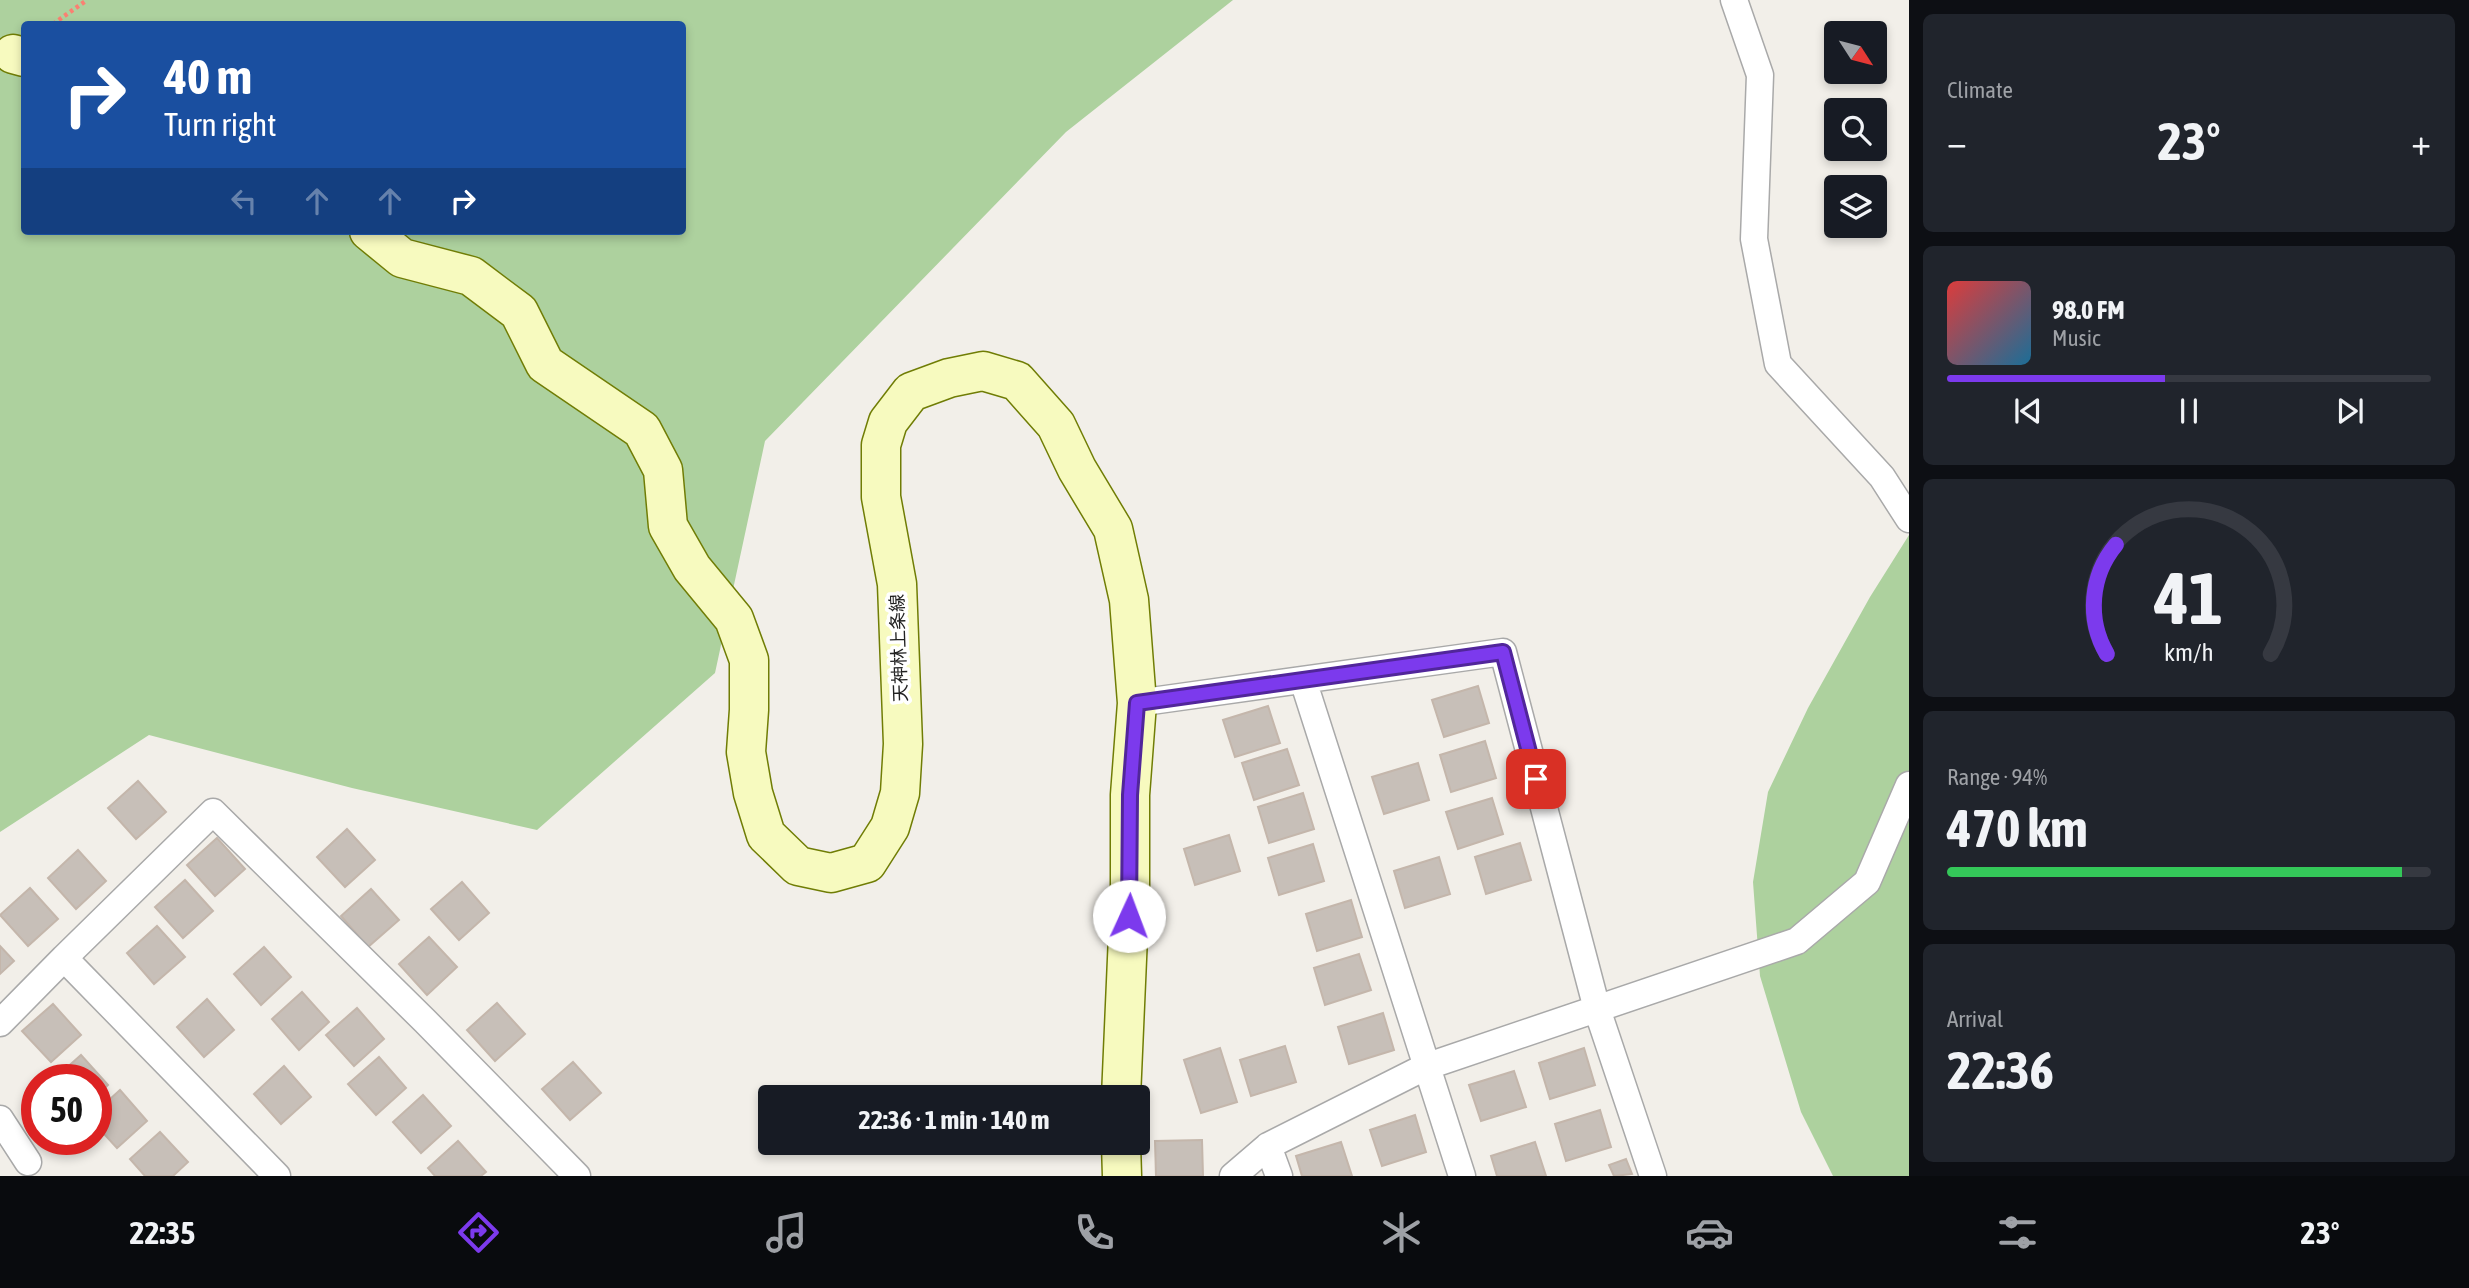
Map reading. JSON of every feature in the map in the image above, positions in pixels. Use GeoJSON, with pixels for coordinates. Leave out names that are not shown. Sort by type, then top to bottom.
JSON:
{"type":"FeatureCollection","features":[{"type":"Feature","properties":{"kind":"main road","name":"天神林上条線"},"geometry":{"type":"LineString","coordinates":[[374,235],[402,258],[471,276],[519,312],[545,364],[642,430],[663,470],[668,527],[692,568],[734,619],[749,660],[746,752],[753,793],[766,835],[798,866],[831,873],[867,863],[890,827],[900,793],[903,744],[897,584],[881,497],[881,445],[888,422],[911,392],[949,378],[983,371],[1017,381],[1056,425],[1077,469],[1113,529],[1129,600],[1137,703],[1130,795],[1130,890],[1122,1085]]}},
{"type":"Feature","properties":{"kind":"main road"},"geometry":{"type":"LineString","coordinates":[[1122,1155],[1122,1176]]}},
{"type":"Feature","properties":{"kind":"street"},"geometry":{"type":"LineString","coordinates":[[1734,0],[1760,75],[1754,239],[1778,364],[1882,477],[1909,519]]}},
{"type":"Feature","properties":{"kind":"street"},"geometry":{"type":"LineString","coordinates":[[1137,703],[1503,652],[1597,1009],[1653,1176]]}},
{"type":"Feature","properties":{"kind":"street"},"geometry":{"type":"LineString","coordinates":[[1303,680],[1462,1176]]}},
{"type":"Feature","properties":{"kind":"street"},"geometry":{"type":"LineString","coordinates":[[1233,1176],[1268,1146],[1425,1067],[1797,942],[1867,881],[1909,785]]}},
{"type":"Feature","properties":{"kind":"street"},"geometry":{"type":"LineString","coordinates":[[0,1023],[213,812],[425,1021],[577,1176]]}},
{"type":"Feature","properties":{"kind":"street"},"geometry":{"type":"LineString","coordinates":[[64,958],[277,1176]]}},
{"type":"Feature","properties":{"kind":"street"},"geometry":{"type":"LineString","coordinates":[[0,1118],[29,1161]]}},
{"type":"Feature","properties":{"kind":"street"},"geometry":{"type":"LineString","coordinates":[[1268,1146],[1279,1176]]}},
{"type":"Feature","properties":{"kind":"path"},"geometry":{"type":"LineString","coordinates":[[57,21],[87,0]]}},
{"type":"Feature","properties":{"kind":"green space"},"geometry":{"type":"Polygon","coordinates":[[[0,0],[1233,0],[1066,132],[765,441],[715,673],[537,830],[352,788],[149,735],[0,832],[0,0]]]}},
{"type":"Feature","properties":{"kind":"green space"},"geometry":{"type":"Polygon","coordinates":[[[1909,535],[1909,1176],[1833,1176],[1801,1112],[1760,976],[1753,882],[1768,792],[1808,708],[1870,597],[1909,535]]]}},
{"type":"Feature","properties":{"kind":"building"},"geometry":{"type":"Polygon","coordinates":[[[1478,686],[1489,723],[1444,737],[1432,700],[1478,686]]]}},
{"type":"Feature","properties":{"kind":"building"},"geometry":{"type":"Polygon","coordinates":[[[1268,706],[1280,743],[1235,757],[1223,720],[1268,706]]]}},
{"type":"Feature","properties":{"kind":"building"},"geometry":{"type":"Polygon","coordinates":[[[1485,741],[1496,778],[1451,792],[1440,755],[1485,741]]]}},
{"type":"Feature","properties":{"kind":"building"},"geometry":{"type":"Polygon","coordinates":[[[1287,749],[1299,785],[1254,800],[1242,763],[1287,749]]]}},
{"type":"Feature","properties":{"kind":"building"},"geometry":{"type":"Polygon","coordinates":[[[1418,763],[1429,800],[1384,814],[1372,777],[1418,763]]]}},
{"type":"Feature","properties":{"kind":"building"},"geometry":{"type":"Polygon","coordinates":[[[138,781],[166,812],[136,839],[108,808],[138,781]]]}},
{"type":"Feature","properties":{"kind":"building"},"geometry":{"type":"Polygon","coordinates":[[[1303,793],[1314,829],[1269,843],[1258,807],[1303,793]]]}},
{"type":"Feature","properties":{"kind":"building"},"geometry":{"type":"Polygon","coordinates":[[[1492,798],[1503,834],[1458,849],[1446,812],[1492,798]]]}},
{"type":"Feature","properties":{"kind":"building"},"geometry":{"type":"Polygon","coordinates":[[[347,829],[375,860],[345,887],[317,857],[347,829]]]}},
{"type":"Feature","properties":{"kind":"building"},"geometry":{"type":"Polygon","coordinates":[[[1229,835],[1240,871],[1195,885],[1184,849],[1229,835]]]}},
{"type":"Feature","properties":{"kind":"building"},"geometry":{"type":"Polygon","coordinates":[[[217,838],[245,869],[215,896],[187,865],[217,838]]]}},
{"type":"Feature","properties":{"kind":"building"},"geometry":{"type":"Polygon","coordinates":[[[1520,843],[1531,880],[1486,894],[1475,857],[1520,843]]]}},
{"type":"Feature","properties":{"kind":"building"},"geometry":{"type":"Polygon","coordinates":[[[1313,844],[1324,881],[1279,895],[1268,858],[1313,844]]]}},
{"type":"Feature","properties":{"kind":"building"},"geometry":{"type":"Polygon","coordinates":[[[78,850],[106,881],[76,909],[48,878],[78,850]]]}},
{"type":"Feature","properties":{"kind":"building"},"geometry":{"type":"Polygon","coordinates":[[[1439,857],[1450,894],[1405,908],[1394,871],[1439,857]]]}},
{"type":"Feature","properties":{"kind":"building"},"geometry":{"type":"Polygon","coordinates":[[[185,880],[213,911],[183,938],[155,907],[185,880]]]}},
{"type":"Feature","properties":{"kind":"building"},"geometry":{"type":"Polygon","coordinates":[[[462,882],[489,913],[459,940],[431,909],[462,882]]]}},
{"type":"Feature","properties":{"kind":"building"},"geometry":{"type":"Polygon","coordinates":[[[30,888],[58,919],[28,946],[0,915],[30,888]]]}},
{"type":"Feature","properties":{"kind":"building"},"geometry":{"type":"Polygon","coordinates":[[[371,889],[399,920],[368,947],[341,916],[371,889]]]}},
{"type":"Feature","properties":{"kind":"building"},"geometry":{"type":"Polygon","coordinates":[[[1351,900],[1362,937],[1317,951],[1306,914],[1351,900]]]}},
{"type":"Feature","properties":{"kind":"building"},"geometry":{"type":"Polygon","coordinates":[[[157,926],[185,957],[154,984],[127,953],[157,926]]]}},
{"type":"Feature","properties":{"kind":"building"},"geometry":{"type":"Polygon","coordinates":[[[429,937],[457,967],[427,995],[399,964],[429,937]]]}},
{"type":"Feature","properties":{"kind":"building"},"geometry":{"type":"Polygon","coordinates":[[[0,946],[14,961],[0,974],[0,946]]]}},
{"type":"Feature","properties":{"kind":"building"},"geometry":{"type":"Polygon","coordinates":[[[264,947],[291,977],[261,1005],[234,974],[264,947]]]}},
{"type":"Feature","properties":{"kind":"building"},"geometry":{"type":"Polygon","coordinates":[[[1359,954],[1371,990],[1325,1005],[1314,968],[1359,954]]]}},
{"type":"Feature","properties":{"kind":"building"},"geometry":{"type":"Polygon","coordinates":[[[302,992],[329,1022],[299,1050],[272,1019],[302,992]]]}},
{"type":"Feature","properties":{"kind":"building"},"geometry":{"type":"Polygon","coordinates":[[[207,999],[234,1030],[204,1057],[177,1027],[207,999]]]}},
{"type":"Feature","properties":{"kind":"building"},"geometry":{"type":"Polygon","coordinates":[[[497,1003],[525,1034],[495,1061],[467,1030],[497,1003]]]}},
{"type":"Feature","properties":{"kind":"building"},"geometry":{"type":"Polygon","coordinates":[[[53,1004],[81,1035],[51,1062],[22,1031],[53,1004]]]}},
{"type":"Feature","properties":{"kind":"building"},"geometry":{"type":"Polygon","coordinates":[[[357,1008],[384,1039],[354,1066],[326,1035],[357,1008]]]}},
{"type":"Feature","properties":{"kind":"building"},"geometry":{"type":"Polygon","coordinates":[[[1383,1013],[1394,1050],[1349,1064],[1338,1027],[1383,1013]]]}},
{"type":"Feature","properties":{"kind":"building"},"geometry":{"type":"Polygon","coordinates":[[[1285,1046],[1296,1082],[1251,1096],[1240,1060],[1285,1046]]]}},
{"type":"Feature","properties":{"kind":"building"},"geometry":{"type":"Polygon","coordinates":[[[1220,1048],[1237,1102],[1201,1113],[1184,1060],[1220,1048]]]}},
{"type":"Feature","properties":{"kind":"building"},"geometry":{"type":"Polygon","coordinates":[[[1584,1048],[1595,1085],[1550,1099],[1539,1063],[1584,1048]]]}},
{"type":"Feature","properties":{"kind":"building"},"geometry":{"type":"Polygon","coordinates":[[[81,1055],[89,1064],[71,1064],[81,1055]]]}},
{"type":"Feature","properties":{"kind":"building"},"geometry":{"type":"Polygon","coordinates":[[[379,1057],[406,1088],[376,1115],[348,1084],[379,1057]]]}},
{"type":"Feature","properties":{"kind":"building"},"geometry":{"type":"Polygon","coordinates":[[[573,1062],[601,1093],[570,1120],[542,1089],[573,1062]]]}},
{"type":"Feature","properties":{"kind":"building"},"geometry":{"type":"Polygon","coordinates":[[[284,1066],[311,1097],[281,1124],[254,1094],[284,1066]]]}},
{"type":"Feature","properties":{"kind":"building"},"geometry":{"type":"Polygon","coordinates":[[[1514,1071],[1526,1107],[1481,1121],[1469,1085],[1514,1071]]]}},
{"type":"Feature","properties":{"kind":"building"},"geometry":{"type":"Polygon","coordinates":[[[120,1090],[147,1121],[117,1148],[112,1143],[112,1097],[120,1090]]]}},
{"type":"Feature","properties":{"kind":"building"},"geometry":{"type":"Polygon","coordinates":[[[423,1095],[451,1126],[421,1153],[393,1122],[423,1095]]]}},
{"type":"Feature","properties":{"kind":"building"},"geometry":{"type":"Polygon","coordinates":[[[1600,1110],[1611,1147],[1566,1161],[1555,1124],[1600,1110]]]}},
{"type":"Feature","properties":{"kind":"building"},"geometry":{"type":"Polygon","coordinates":[[[1415,1115],[1426,1152],[1382,1166],[1370,1130],[1415,1115]]]}},
{"type":"Feature","properties":{"kind":"building"},"geometry":{"type":"Polygon","coordinates":[[[160,1132],[188,1162],[173,1176],[145,1176],[130,1159],[160,1132]]]}},
{"type":"Feature","properties":{"kind":"building"},"geometry":{"type":"Polygon","coordinates":[[[1202,1140],[1203,1176],[1156,1176],[1155,1141],[1202,1140]]]}},
{"type":"Feature","properties":{"kind":"building"},"geometry":{"type":"Polygon","coordinates":[[[458,1141],[486,1172],[481,1176],[435,1176],[428,1168],[458,1141]]]}},
{"type":"Feature","properties":{"kind":"building"},"geometry":{"type":"Polygon","coordinates":[[[1341,1142],[1352,1176],[1302,1176],[1296,1156],[1341,1142]]]}},
{"type":"Feature","properties":{"kind":"building"},"geometry":{"type":"Polygon","coordinates":[[[1535,1142],[1546,1176],[1497,1176],[1491,1156],[1535,1142]]]}},
{"type":"Feature","properties":{"kind":"building"},"geometry":{"type":"Polygon","coordinates":[[[1626,1159],[1632,1174],[1614,1176],[1609,1165],[1626,1159]]]}},
{"type":"Feature","properties":{"kind":"route"},"geometry":{"type":"LineString","coordinates":[[1129,916],[1130,795],[1137,703],[1503,652],[1536,779]]}}]}
